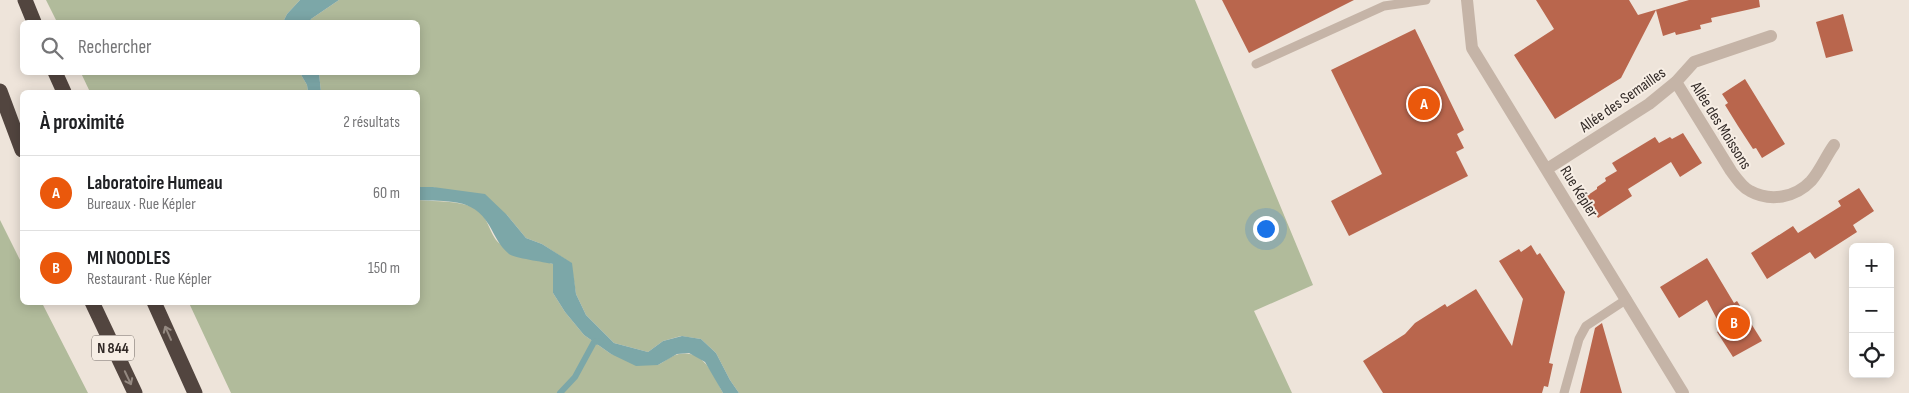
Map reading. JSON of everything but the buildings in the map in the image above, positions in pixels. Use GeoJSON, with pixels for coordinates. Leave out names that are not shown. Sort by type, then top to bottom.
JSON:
{"type":"FeatureCollection","features":[{"type":"Feature","properties":{"kind":"highway"},"geometry":{"type":"LineString","coordinates":[[25,0],[33,20]]}},
{"type":"Feature","properties":{"kind":"highway"},"geometry":{"type":"LineString","coordinates":[[56,75],[63,90]]}},
{"type":"Feature","properties":{"kind":"highway"},"geometry":{"type":"LineString","coordinates":[[0,91],[20,146]]}},
{"type":"Feature","properties":{"kind":"highway"},"geometry":{"type":"LineString","coordinates":[[0,114],[20,149]]}},
{"type":"Feature","properties":{"kind":"highway","name":"N 844"},"geometry":{"type":"LineString","coordinates":[[93,305],[135,393]]}},
{"type":"Feature","properties":{"kind":"highway"},"geometry":{"type":"LineString","coordinates":[[155,305],[195,393]]}},
{"type":"Feature","properties":{"kind":"street","name":"Rue Képler"},"geometry":{"type":"LineString","coordinates":[[1467,0],[1472,48],[1684,393]]}},
{"type":"Feature","properties":{"kind":"street","name":"Allée des Semailles"},"geometry":{"type":"LineString","coordinates":[[1547,169],[1649,104],[1676,82],[1694,62],[1772,36]]}},
{"type":"Feature","properties":{"kind":"street","name":"Allée des Moissons"},"geometry":{"type":"LineString","coordinates":[[1676,82],[1739,183],[1750,191],[1767,197],[1784,197],[1798,191],[1811,181],[1834,145]]}},
{"type":"Feature","properties":{"kind":"lane"},"geometry":{"type":"LineString","coordinates":[[1256,64],[1384,6],[1426,0]]}},
{"type":"Feature","properties":{"kind":"lane"},"geometry":{"type":"LineString","coordinates":[[1564,393],[1579,339],[1586,326],[1627,299]]}},
{"type":"Feature","properties":{"kind":"green space"},"geometry":{"type":"Polygon","coordinates":[[[46,0],[300,0],[284,20],[56,20],[46,0]]]}},
{"type":"Feature","properties":{"kind":"green space"},"geometry":{"type":"Polygon","coordinates":[[[339,0],[1195,0],[1313,285],[1254,311],[1292,393],[739,393],[716,353],[701,339],[681,336],[663,341],[648,352],[614,343],[586,315],[576,294],[571,263],[542,244],[526,238],[507,215],[433,187],[420,187],[420,90],[321,90],[319,75],[420,75],[420,20],[311,19],[339,0]]]}},
{"type":"Feature","properties":{"kind":"green space"},"geometry":{"type":"Polygon","coordinates":[[[82,75],[301,75],[308,90],[89,90],[82,75]]]}},
{"type":"Feature","properties":{"kind":"green space"},"geometry":{"type":"Polygon","coordinates":[[[420,200],[454,202],[475,208],[483,215],[496,239],[503,246],[553,264],[553,293],[565,312],[584,335],[611,354],[658,365],[679,354],[695,356],[707,365],[723,393],[231,393],[190,305],[420,305],[420,200]]]}},
{"type":"Feature","properties":{"kind":"green space"},"geometry":{"type":"Polygon","coordinates":[[[0,220],[20,260],[20,305],[43,305],[88,393],[0,393],[0,220]]]}},
{"type":"Feature","properties":{"kind":"water"},"geometry":{"type":"Polygon","coordinates":[[[300,0],[339,0],[311,20],[284,20],[300,0]]]}},
{"type":"Feature","properties":{"kind":"water"},"geometry":{"type":"Polygon","coordinates":[[[301,75],[319,75],[321,90],[308,90],[301,75]]]}},
{"type":"Feature","properties":{"kind":"water"},"geometry":{"type":"Polygon","coordinates":[[[420,187],[485,194],[507,215],[526,238],[542,244],[572,263],[576,294],[586,315],[614,343],[648,352],[663,341],[682,336],[701,339],[716,353],[739,393],[723,393],[705,362],[689,353],[677,354],[658,365],[636,366],[611,354],[584,335],[565,312],[553,293],[553,264],[509,254],[500,244],[483,216],[467,205],[449,201],[420,200],[420,187]]]}},
{"type":"Feature","properties":{"kind":"waterway"},"geometry":{"type":"LineString","coordinates":[[560,393],[575,377],[594,342],[601,341]]}},
{"type":"Feature","properties":{"kind":"place","name":"Laboratoire Humeau"},"geometry":{"type":"Point","coordinates":[1424,104]}},
{"type":"Feature","properties":{"kind":"place","name":"MI NOODLES"},"geometry":{"type":"Point","coordinates":[1734,323]}}]}
